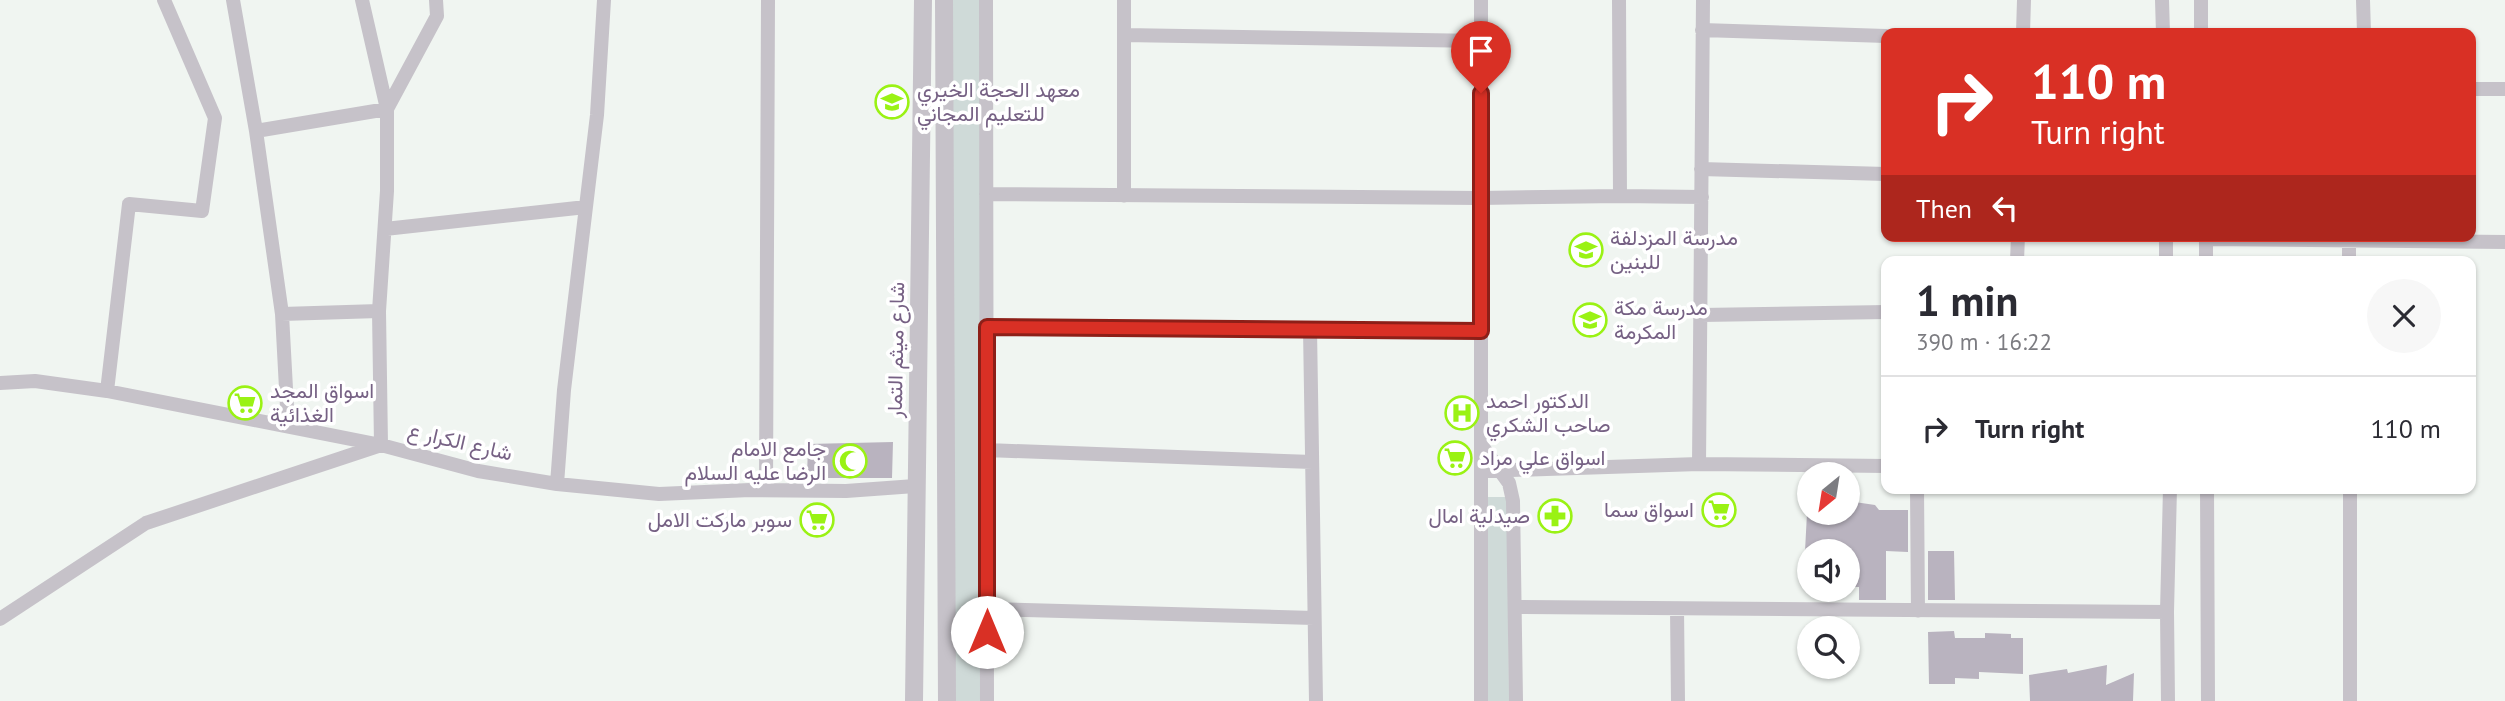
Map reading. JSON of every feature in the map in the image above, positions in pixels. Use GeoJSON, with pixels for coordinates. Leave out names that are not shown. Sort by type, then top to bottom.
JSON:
{"type":"FeatureCollection","features":[{"type":"Feature","properties":{"kind":"street"},"geometry":{"type":"LineString","coordinates":[[107,391],[129,204],[202,211],[215,118],[164,0]]}},
{"type":"Feature","properties":{"kind":"street"},"geometry":{"type":"LineString","coordinates":[[233,0],[256,131],[282,314],[288,426]]}},
{"type":"Feature","properties":{"kind":"street"},"geometry":{"type":"LineString","coordinates":[[0,619],[146,523],[381,445],[379,312],[385,229],[387,109],[362,0]]}},
{"type":"Feature","properties":{"kind":"street"},"geometry":{"type":"LineString","coordinates":[[387,109],[437,16],[436,0]]}},
{"type":"Feature","properties":{"kind":"street"},"geometry":{"type":"LineString","coordinates":[[557,484],[564,390],[597,115],[604,0]]}},
{"type":"Feature","properties":{"kind":"street"},"geometry":{"type":"LineString","coordinates":[[766,489],[768,0]]}},
{"type":"Feature","properties":{"kind":"street","name":"شارع ميثم التمار"},"geometry":{"type":"LineString","coordinates":[[914,701],[923,0]]}},
{"type":"Feature","properties":{"kind":"street"},"geometry":{"type":"LineString","coordinates":[[944,0],[947,701]]}},
{"type":"Feature","properties":{"kind":"street"},"geometry":{"type":"LineString","coordinates":[[986,0],[987,701]]}},
{"type":"Feature","properties":{"kind":"street"},"geometry":{"type":"LineString","coordinates":[[1124,0],[1124,196]]}},
{"type":"Feature","properties":{"kind":"street"},"geometry":{"type":"LineString","coordinates":[[1480,701],[1481,0]]}},
{"type":"Feature","properties":{"kind":"street"},"geometry":{"type":"LineString","coordinates":[[1619,0],[1620,196]]}},
{"type":"Feature","properties":{"kind":"street"},"geometry":{"type":"LineString","coordinates":[[1699,464],[1703,0]]}},
{"type":"Feature","properties":{"kind":"street"},"geometry":{"type":"LineString","coordinates":[[2023,28],[2024,0]]}},
{"type":"Feature","properties":{"kind":"street"},"geometry":{"type":"LineString","coordinates":[[2162,0],[2163,28]]}},
{"type":"Feature","properties":{"kind":"street"},"geometry":{"type":"LineString","coordinates":[[2201,0],[2201,28]]}},
{"type":"Feature","properties":{"kind":"street"},"geometry":{"type":"LineString","coordinates":[[2363,0],[2364,28]]}},
{"type":"Feature","properties":{"kind":"street"},"geometry":{"type":"LineString","coordinates":[[1702,30],[1881,36]]}},
{"type":"Feature","properties":{"kind":"street"},"geometry":{"type":"LineString","coordinates":[[1124,34],[1481,41]]}},
{"type":"Feature","properties":{"kind":"street"},"geometry":{"type":"LineString","coordinates":[[2476,89],[2505,89]]}},
{"type":"Feature","properties":{"kind":"street"},"geometry":{"type":"LineString","coordinates":[[256,131],[387,109]]}},
{"type":"Feature","properties":{"kind":"street"},"geometry":{"type":"LineString","coordinates":[[1702,169],[1881,174]]}},
{"type":"Feature","properties":{"kind":"street"},"geometry":{"type":"LineString","coordinates":[[986,194],[1702,197]]}},
{"type":"Feature","properties":{"kind":"street"},"geometry":{"type":"LineString","coordinates":[[385,229],[586,207]]}},
{"type":"Feature","properties":{"kind":"street"},"geometry":{"type":"LineString","coordinates":[[2476,242],[2505,242]]}},
{"type":"Feature","properties":{"kind":"street"},"geometry":{"type":"LineString","coordinates":[[282,314],[379,312]]}},
{"type":"Feature","properties":{"kind":"street"},"geometry":{"type":"LineString","coordinates":[[1701,315],[1881,312]]}},
{"type":"Feature","properties":{"kind":"street"},"geometry":{"type":"LineString","coordinates":[[987,327],[1481,331]]}},
{"type":"Feature","properties":{"kind":"street"},"geometry":{"type":"LineString","coordinates":[[1310,328],[1315,701]]}},
{"type":"Feature","properties":{"kind":"street","name":"شارع الكرار ع"},"geometry":{"type":"LineString","coordinates":[[0,383],[35,380],[107,391],[381,445],[478,471],[557,484],[659,494],[766,489],[846,491],[915,486]]}},
{"type":"Feature","properties":{"kind":"street"},"geometry":{"type":"LineString","coordinates":[[1482,446],[1509,483],[1513,501],[1516,701]]}},
{"type":"Feature","properties":{"kind":"street"},"geometry":{"type":"LineString","coordinates":[[987,450],[1312,462]]}},
{"type":"Feature","properties":{"kind":"street"},"geometry":{"type":"LineString","coordinates":[[1482,471],[1699,464],[1881,466]]}},
{"type":"Feature","properties":{"kind":"street"},"geometry":{"type":"LineString","coordinates":[[1917,494],[1918,611]]}},
{"type":"Feature","properties":{"kind":"street"},"geometry":{"type":"LineString","coordinates":[[2168,701],[2170,494]]}},
{"type":"Feature","properties":{"kind":"street"},"geometry":{"type":"LineString","coordinates":[[2207,494],[2208,701]]}},
{"type":"Feature","properties":{"kind":"street"},"geometry":{"type":"LineString","coordinates":[[2350,494],[2350,701]]}},
{"type":"Feature","properties":{"kind":"street"},"geometry":{"type":"LineString","coordinates":[[1515,607],[2167,612]]}},
{"type":"Feature","properties":{"kind":"street"},"geometry":{"type":"LineString","coordinates":[[987,609],[1314,618]]}},
{"type":"Feature","properties":{"kind":"street"},"geometry":{"type":"LineString","coordinates":[[1677,610],[1678,701]]}},
{"type":"Feature","properties":{"kind":"shaded area"},"geometry":{"type":"Polygon","coordinates":[[[951,0],[980,0],[981,701],[952,701],[951,0]]]}},
{"type":"Feature","properties":{"kind":"shaded area"},"geometry":{"type":"Polygon","coordinates":[[[1486,497],[1508,497],[1509,701],[1487,701],[1486,497]]]}},
{"type":"Feature","properties":{"kind":"building","name":"جامع الامام الرضا عليه السلام"},"geometry":{"type":"Polygon","coordinates":[[[893,442],[892,478],[807,478],[808,444],[893,442]]]}},
{"type":"Feature","properties":{"kind":"building"},"geometry":{"type":"Polygon","coordinates":[[[1860,503],[1875,505],[1879,510],[1908,510],[1908,552],[1886,551],[1886,600],[1860,600],[1860,539],[1806,539],[1806,525],[1860,525],[1860,503]]]}},
{"type":"Feature","properties":{"kind":"building"},"geometry":{"type":"Polygon","coordinates":[[[1928,551],[1954,551],[1955,600],[1928,600],[1928,551]]]}},
{"type":"Feature","properties":{"kind":"building"},"geometry":{"type":"Polygon","coordinates":[[[1954,631],[1955,638],[1985,638],[1985,633],[2011,634],[2011,638],[2023,638],[2023,674],[1979,672],[1979,679],[1955,678],[1955,684],[1929,684],[1928,632],[1954,631]]]}},
{"type":"Feature","properties":{"kind":"building"},"geometry":{"type":"Polygon","coordinates":[[[2107,665],[2106,685],[2134,673],[2133,701],[2030,701],[2029,675],[2067,669],[2068,673],[2107,665]]]}},
{"type":"Feature","properties":{"kind":"place","name":"معهد الحجة الخيري للتعليم المجاني"},"geometry":{"type":"Point","coordinates":[892,102]}},
{"type":"Feature","properties":{"kind":"place","name":"مدرسة المزدلفة للبنين"},"geometry":{"type":"Point","coordinates":[1586,250]}},
{"type":"Feature","properties":{"kind":"place","name":"مدرسة مكة المكرمة"},"geometry":{"type":"Point","coordinates":[1590,320]}},
{"type":"Feature","properties":{"kind":"place","name":"اسواق المجد الغذائية"},"geometry":{"type":"Point","coordinates":[245,403]}},
{"type":"Feature","properties":{"kind":"place","name":"الدكتور احمد صاحب الشكري"},"geometry":{"type":"Point","coordinates":[1462,413]}},
{"type":"Feature","properties":{"kind":"place","name":"اسواق علي مراد"},"geometry":{"type":"Point","coordinates":[1455,458]}},
{"type":"Feature","properties":{"kind":"place","name":"جامع الامام الرضا عليه السلام"},"geometry":{"type":"Point","coordinates":[850,461]}},
{"type":"Feature","properties":{"kind":"place","name":"اسواق سما"},"geometry":{"type":"Point","coordinates":[1719,510]}},
{"type":"Feature","properties":{"kind":"place","name":"صيدلية امال"},"geometry":{"type":"Point","coordinates":[1555,516]}},
{"type":"Feature","properties":{"kind":"place","name":"سوبر ماركت الامل"},"geometry":{"type":"Point","coordinates":[817,520]}},
{"type":"Feature","properties":{"kind":"route"},"geometry":{"type":"LineString","coordinates":[[987,632],[987,327],[1481,331],[1481,93]]}}]}
